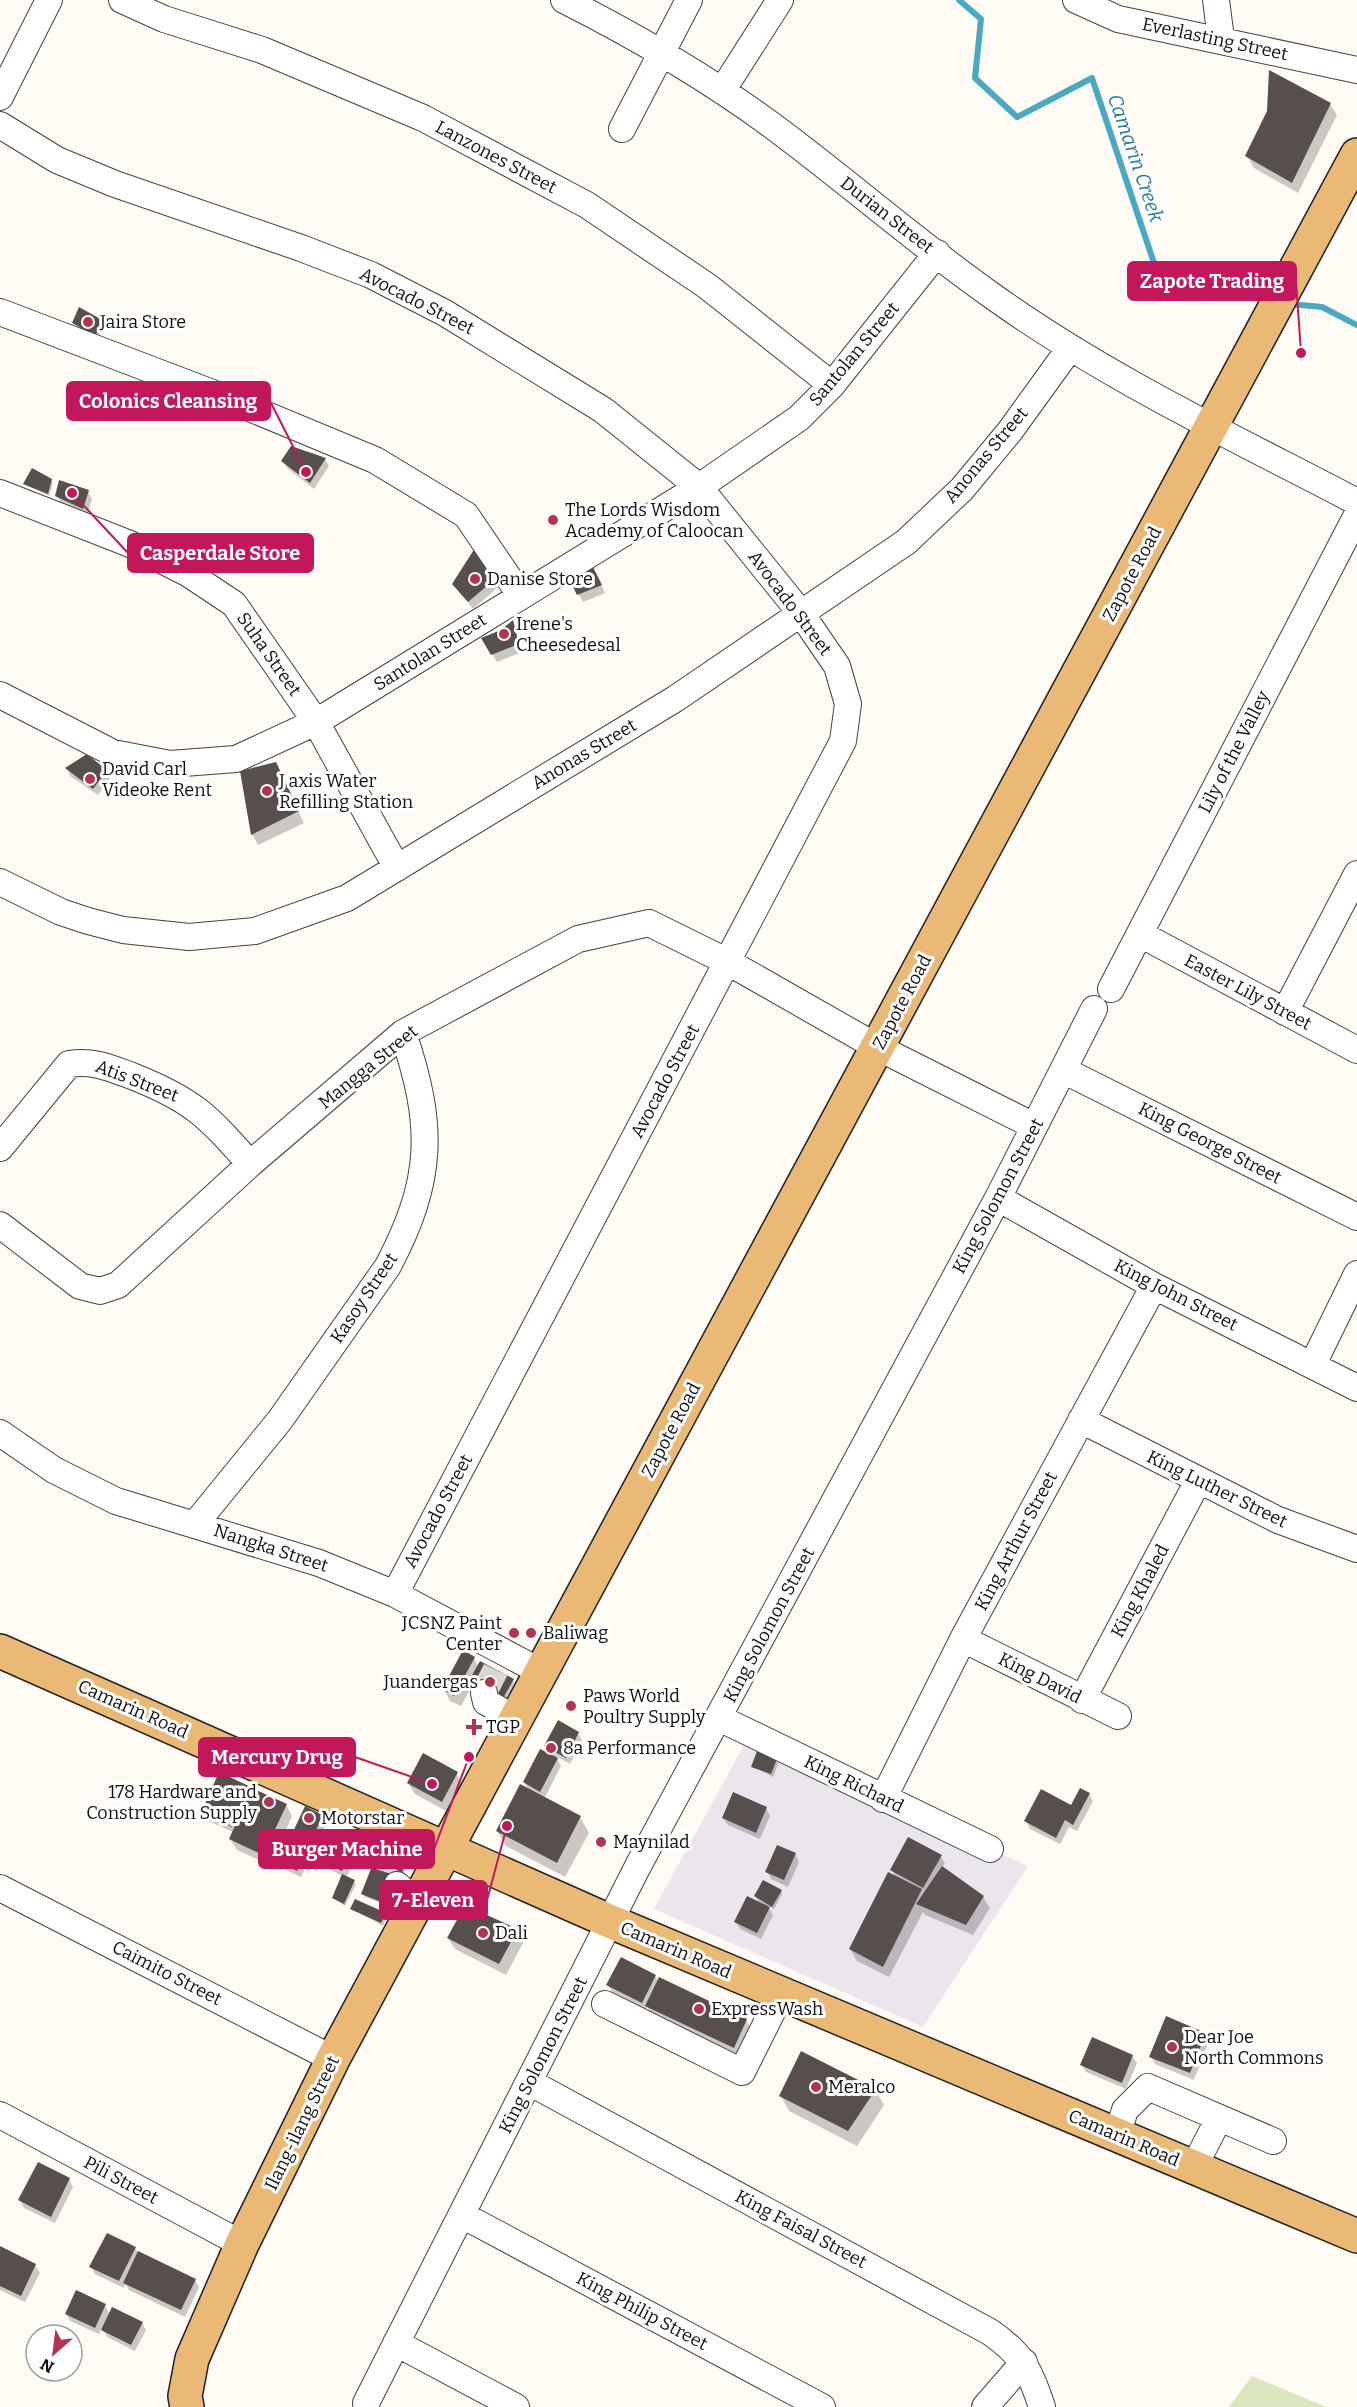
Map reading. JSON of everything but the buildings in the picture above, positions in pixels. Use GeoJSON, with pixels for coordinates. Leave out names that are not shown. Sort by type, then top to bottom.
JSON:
{"type":"FeatureCollection","features":[{"type":"Feature","properties":{"kind":"main road","name":"Zapote Road"},"geometry":{"type":"LineString","coordinates":[[445,1849],[1357,155]]}},
{"type":"Feature","properties":{"kind":"main road","name":"Camarin Road"},"geometry":{"type":"LineString","coordinates":[[0,1651],[389,1834],[445,1849],[609,1922],[1357,2236]]}},
{"type":"Feature","properties":{"kind":"main road","name":"Ilang-ilang Street"},"geometry":{"type":"LineString","coordinates":[[187,2407],[185,2396],[192,2359],[242,2244],[333,2059],[407,1893],[445,1849]]}},
{"type":"Feature","properties":{"kind":"street"},"geometry":{"type":"LineString","coordinates":[[0,97],[49,0]]}},
{"type":"Feature","properties":{"kind":"street","name":"Lanzones Street"},"geometry":{"type":"LineString","coordinates":[[122,0],[164,19],[262,50],[423,118],[577,200],[707,286],[832,385]]}},
{"type":"Feature","properties":{"kind":"street","name":"Durian Street"},"geometry":{"type":"LineString","coordinates":[[564,0],[661,52],[722,91],[774,127],[990,295],[1070,348],[1357,502]]}},
{"type":"Feature","properties":{"kind":"street"},"geometry":{"type":"LineString","coordinates":[[622,129],[689,0]]}},
{"type":"Feature","properties":{"kind":"street"},"geometry":{"type":"LineString","coordinates":[[722,91],[780,0]]}},
{"type":"Feature","properties":{"kind":"street","name":"Everlasting Street"},"geometry":{"type":"LineString","coordinates":[[1076,0],[1118,19],[1221,39],[1357,70]]}},
{"type":"Feature","properties":{"kind":"street"},"geometry":{"type":"LineString","coordinates":[[1216,0],[1221,39]]}},
{"type":"Feature","properties":{"kind":"street","name":"Avocado Street"},"geometry":{"type":"LineString","coordinates":[[0,125],[57,160],[115,184],[301,248],[371,275],[445,313],[603,410],[699,487],[800,612],[837,666],[848,704],[843,741],[395,1594]]}},
{"type":"Feature","properties":{"kind":"street","name":"Santolan Street"},"geometry":{"type":"LineString","coordinates":[[0,695],[112,753],[170,764],[236,759],[316,722],[699,487],[799,418],[832,385],[937,253]]}},
{"type":"Feature","properties":{"kind":"street"},"geometry":{"type":"LineString","coordinates":[[0,312],[228,399],[375,460],[466,515],[521,596]]}},
{"type":"Feature","properties":{"kind":"street","name":"Anonas Street"},"geometry":{"type":"LineString","coordinates":[[0,882],[61,912],[88,921],[146,933],[189,938],[230,935],[284,923],[347,898],[675,699],[906,542],[962,489],[1010,431],[1070,348]]}},
{"type":"Feature","properties":{"kind":"street","name":"Suha Street"},"geometry":{"type":"LineString","coordinates":[[0,493],[130,544],[189,574],[234,604],[316,722],[397,868]]}},
{"type":"Feature","properties":{"kind":"street","name":"Lily of the Valley"},"geometry":{"type":"LineString","coordinates":[[1111,989],[1357,514]]}},
{"type":"Feature","properties":{"kind":"street"},"geometry":{"type":"LineString","coordinates":[[1285,1012],[1357,874]]}},
{"type":"Feature","properties":{"kind":"street","name":"Mangga Street"},"geometry":{"type":"LineString","coordinates":[[0,1226],[80,1286],[100,1291],[118,1285],[250,1164],[403,1034],[578,939],[649,923],[728,962],[877,1047],[1034,1126]]}},
{"type":"Feature","properties":{"kind":"street","name":"Easter Lily Street"},"geometry":{"type":"LineString","coordinates":[[1140,934],[1357,1050]]}},
{"type":"Feature","properties":{"kind":"street","name":"King Solomon Street"},"geometry":{"type":"LineString","coordinates":[[366,2403],[609,1922],[998,1198],[1094,1009]]}},
{"type":"Feature","properties":{"kind":"street","name":"Kasoy Street"},"geometry":{"type":"LineString","coordinates":[[196,1524],[280,1420],[388,1266],[401,1241],[422,1175],[427,1132],[421,1092],[403,1034]]}},
{"type":"Feature","properties":{"kind":"street","name":"Atis Street"},"geometry":{"type":"LineString","coordinates":[[0,1148],[69,1064],[85,1062],[102,1064],[170,1091],[190,1102],[215,1124],[250,1164]]}},
{"type":"Feature","properties":{"kind":"street","name":"King George Street"},"geometry":{"type":"LineString","coordinates":[[1063,1070],[1357,1217]]}},
{"type":"Feature","properties":{"kind":"street","name":"King John Street"},"geometry":{"type":"LineString","coordinates":[[998,1198],[1154,1286],[1357,1388]]}},
{"type":"Feature","properties":{"kind":"street"},"geometry":{"type":"LineString","coordinates":[[1313,1364],[1357,1274]]}},
{"type":"Feature","properties":{"kind":"street","name":"King Arthur Street"},"geometry":{"type":"LineString","coordinates":[[883,1799],[963,1639],[1154,1286]]}},
{"type":"Feature","properties":{"kind":"street","name":"King Luther Street"},"geometry":{"type":"LineString","coordinates":[[1081,1420],[1278,1520],[1357,1549]]}},
{"type":"Feature","properties":{"kind":"street","name":"Nangka Street"},"geometry":{"type":"LineString","coordinates":[[0,1433],[82,1486],[143,1510],[196,1524],[319,1563],[395,1594],[500,1660],[541,1672]]}},
{"type":"Feature","properties":{"kind":"street","name":"King Khaled"},"geometry":{"type":"LineString","coordinates":[[1082,1700],[1198,1481]]}},
{"type":"Feature","properties":{"kind":"street","name":"King David"},"geometry":{"type":"LineString","coordinates":[[963,1639],[1118,1716]]}},
{"type":"Feature","properties":{"kind":"street"},"geometry":{"type":"LineString","coordinates":[[484,1693],[486,1702],[516,1719]]}},
{"type":"Feature","properties":{"kind":"street","name":"King Richard"},"geometry":{"type":"LineString","coordinates":[[718,1718],[990,1849]]}},
{"type":"Feature","properties":{"kind":"street","name":"Caimito Street"},"geometry":{"type":"LineString","coordinates":[[0,1888],[333,2059]]}},
{"type":"Feature","properties":{"kind":"street"},"geometry":{"type":"LineString","coordinates":[[605,2004],[742,2072],[781,1994]]}},
{"type":"Feature","properties":{"kind":"street","name":"King Faisal Street"},"geometry":{"type":"LineString","coordinates":[[529,2082],[973,2322],[1012,2347],[1024,2362],[1042,2407]]}},
{"type":"Feature","properties":{"kind":"street"},"geometry":{"type":"LineString","coordinates":[[1117,2135],[1125,2110],[1148,2087],[1273,2140]]}},
{"type":"Feature","properties":{"kind":"street","name":"Pili Street"},"geometry":{"type":"LineString","coordinates":[[0,2115],[242,2244]]}},
{"type":"Feature","properties":{"kind":"street"},"geometry":{"type":"LineString","coordinates":[[1194,2167],[1219,2118]]}},
{"type":"Feature","properties":{"kind":"street","name":"King Philip Street"},"geometry":{"type":"LineString","coordinates":[[462,2216],[822,2407]]}},
{"type":"Feature","properties":{"kind":"street"},"geometry":{"type":"LineString","coordinates":[[396,2343],[516,2407]]}},
{"type":"Feature","properties":{"kind":"street"},"geometry":{"type":"LineString","coordinates":[[985,2407],[1024,2362]]}},
{"type":"Feature","properties":{"kind":"shaded area"},"geometry":{"type":"Polygon","coordinates":[[[748,1738],[1028,1866],[923,2027],[654,1909],[748,1738]]]}},
{"type":"Feature","properties":{"kind":"green space"},"geometry":{"type":"Polygon","coordinates":[[[1252,2376],[1326,2407],[1229,2407],[1252,2376]]]}},
{"type":"Feature","properties":{"kind":"waterway","name":"Camarin Creek"},"geometry":{"type":"LineString","coordinates":[[959,0],[981,19],[975,78],[1017,117],[1092,78],[1154,263],[1268,301]]}},
{"type":"Feature","properties":{"kind":"waterway","name":"Camarin Creek"},"geometry":{"type":"LineString","coordinates":[[1290,304],[1322,307],[1357,325]]}},
{"type":"Feature","properties":{"kind":"tunnel"},"geometry":{"type":"LineString","coordinates":[[484,1693],[496,1669]]}},
{"type":"Feature","properties":{"kind":"tunnel"},"geometry":{"type":"LineString","coordinates":[[386,1845],[378,1870],[383,1877],[397,1885]]}},
{"type":"Feature","properties":{"kind":"place","name":"Jaira Store"},"geometry":{"type":"Point","coordinates":[88,322]}},
{"type":"Feature","properties":{"kind":"place","name":"Zapote Trading"},"geometry":{"type":"Point","coordinates":[1301,353]}},
{"type":"Feature","properties":{"kind":"place","name":"Colonics Cleansing"},"geometry":{"type":"Point","coordinates":[306,472]}},
{"type":"Feature","properties":{"kind":"place","name":"Casperdale Store"},"geometry":{"type":"Point","coordinates":[72,493]}},
{"type":"Feature","properties":{"kind":"place","name":"The Lords Wisdom Academy of Caloocan"},"geometry":{"type":"Point","coordinates":[553,520]}},
{"type":"Feature","properties":{"kind":"place","name":"Danise Store"},"geometry":{"type":"Point","coordinates":[475,579]}},
{"type":"Feature","properties":{"kind":"place","name":"Irene's Cheesedesal"},"geometry":{"type":"Point","coordinates":[504,634]}},
{"type":"Feature","properties":{"kind":"place","name":"David Carl Videoke Rent"},"geometry":{"type":"Point","coordinates":[90,779]}},
{"type":"Feature","properties":{"kind":"place","name":"J axis Water Refilling Station"},"geometry":{"type":"Point","coordinates":[267,791]}},
{"type":"Feature","properties":{"kind":"place","name":"JCSNZ Paint Center"},"geometry":{"type":"Point","coordinates":[514,1633]}},
{"type":"Feature","properties":{"kind":"place","name":"Baliwag"},"geometry":{"type":"Point","coordinates":[531,1633]}},
{"type":"Feature","properties":{"kind":"place","name":"Juandergas"},"geometry":{"type":"Point","coordinates":[490,1682]}},
{"type":"Feature","properties":{"kind":"place","name":"Paws World Poultry Supply"},"geometry":{"type":"Point","coordinates":[571,1706]}},
{"type":"Feature","properties":{"kind":"place","name":"TGP"},"geometry":{"type":"Point","coordinates":[474,1727]}},
{"type":"Feature","properties":{"kind":"place","name":"8a Performance"},"geometry":{"type":"Point","coordinates":[551,1748]}},
{"type":"Feature","properties":{"kind":"place","name":"Burger Machine"},"geometry":{"type":"Point","coordinates":[469,1757]}},
{"type":"Feature","properties":{"kind":"place","name":"Mercury Drug"},"geometry":{"type":"Point","coordinates":[432,1784]}},
{"type":"Feature","properties":{"kind":"place","name":"178 Hardware and Construction Supply"},"geometry":{"type":"Point","coordinates":[269,1802]}},
{"type":"Feature","properties":{"kind":"place","name":"Motorstar"},"geometry":{"type":"Point","coordinates":[309,1818]}},
{"type":"Feature","properties":{"kind":"place","name":"7-Eleven"},"geometry":{"type":"Point","coordinates":[507,1826]}},
{"type":"Feature","properties":{"kind":"place","name":"Maynilad"},"geometry":{"type":"Point","coordinates":[601,1842]}},
{"type":"Feature","properties":{"kind":"place","name":"Dali"},"geometry":{"type":"Point","coordinates":[483,1933]}},
{"type":"Feature","properties":{"kind":"place","name":"ExpressWash"},"geometry":{"type":"Point","coordinates":[699,2009]}},
{"type":"Feature","properties":{"kind":"place","name":"Dear Joe North Commons"},"geometry":{"type":"Point","coordinates":[1172,2047]}},
{"type":"Feature","properties":{"kind":"place","name":"Meralco"},"geometry":{"type":"Point","coordinates":[816,2087]}}]}
